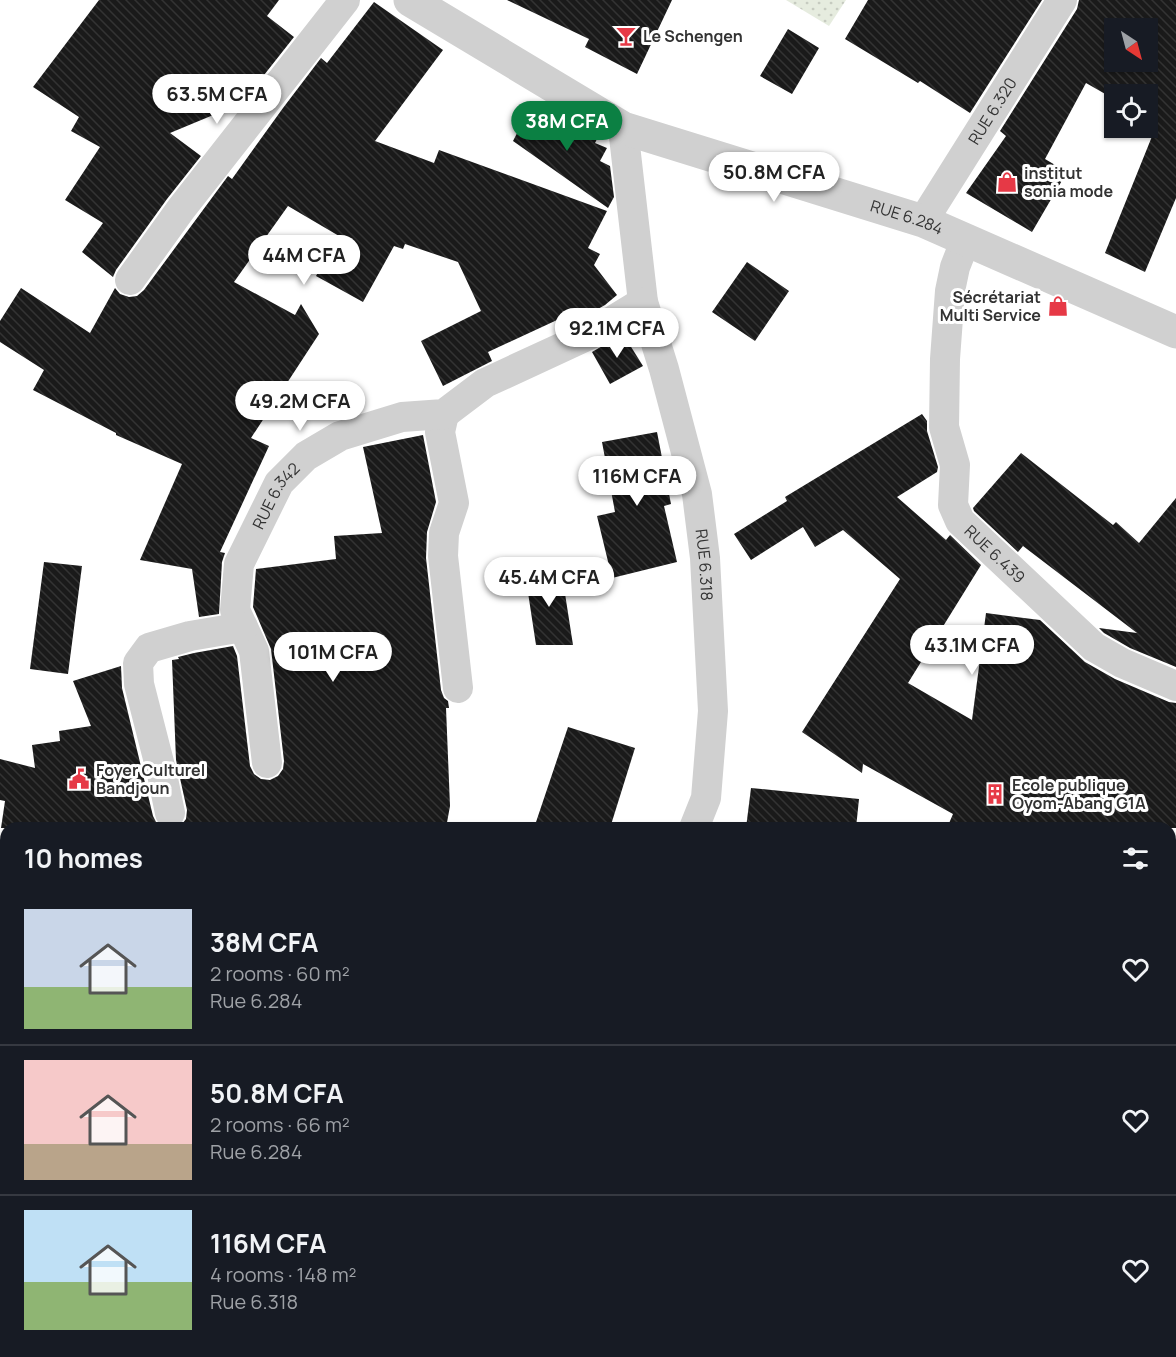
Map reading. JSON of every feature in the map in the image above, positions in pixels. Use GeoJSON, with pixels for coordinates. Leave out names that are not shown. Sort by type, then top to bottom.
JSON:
{"type":"FeatureCollection","features":[{"type":"Feature","properties":{"kind":"street"},"geometry":{"type":"LineString","coordinates":[[130,280],[181,209],[345,0]]}},
{"type":"Feature","properties":{"kind":"street","name":"RUE 6.284"},"geometry":{"type":"LineString","coordinates":[[410,0],[623,128],[923,221],[1176,332]]}},
{"type":"Feature","properties":{"kind":"street","name":"RUE 6.320"},"geometry":{"type":"LineString","coordinates":[[923,221],[1062,0]]}},
{"type":"Feature","properties":{"kind":"street","name":"RUE 6.318"},"geometry":{"type":"LineString","coordinates":[[623,128],[643,302],[664,369],[697,494],[705,558],[713,711],[706,798],[696,822]]}},
{"type":"Feature","properties":{"kind":"street","name":"RUE 6.439"},"geometry":{"type":"LineString","coordinates":[[966,239],[955,267],[950,291],[945,359],[944,427],[955,465],[953,505],[960,521],[1094,647],[1122,663],[1176,686]]}},
{"type":"Feature","properties":{"kind":"street"},"geometry":{"type":"LineString","coordinates":[[458,688],[443,556],[444,533],[454,503],[440,432],[444,414],[485,383],[589,335],[643,302]]}},
{"type":"Feature","properties":{"kind":"street","name":"RUE 6.342"},"geometry":{"type":"LineString","coordinates":[[267,763],[254,651],[235,610],[239,564],[279,483],[306,456],[340,436],[402,417],[444,414]]}},
{"type":"Feature","properties":{"kind":"street"},"geometry":{"type":"LineString","coordinates":[[170,813],[139,684],[138,663],[149,648],[157,645],[190,636],[243,627]]}},
{"type":"Feature","properties":{"kind":"shaded area"},"geometry":{"type":"Polygon","coordinates":[[[786,0],[846,0],[829,26],[786,0]]]}},
{"type":"Feature","properties":{"kind":"building"},"geometry":{"type":"Polygon","coordinates":[[[99,0],[279,0],[267,16],[294,37],[242,103],[170,133],[201,156],[167,199],[113,277],[82,252],[103,223],[65,200],[100,147],[71,131],[79,117],[33,87],[99,0]]]}},
{"type":"Feature","properties":{"kind":"building"},"geometry":{"type":"Polygon","coordinates":[[[507,0],[672,0],[637,74],[585,47],[589,39],[507,0]]]}},
{"type":"Feature","properties":{"kind":"building"},"geometry":{"type":"Polygon","coordinates":[[[868,0],[1042,0],[970,113],[920,81],[918,83],[845,39],[868,0]]]}},
{"type":"Feature","properties":{"kind":"building"},"geometry":{"type":"Polygon","coordinates":[[[1079,0],[1176,0],[1176,198],[1145,272],[1105,253],[1151,138],[1158,138],[1158,84],[1104,84],[1104,93],[1086,83],[1045,159],[1067,172],[1032,232],[966,193],[1006,136],[1000,131],[1077,9],[1079,0]]]}},
{"type":"Feature","properties":{"kind":"building"},"geometry":{"type":"Polygon","coordinates":[[[374,2],[443,50],[375,141],[434,163],[439,150],[607,211],[588,248],[600,254],[594,265],[617,295],[605,305],[575,322],[570,314],[488,352],[492,361],[443,386],[421,341],[481,311],[458,262],[405,244],[403,249],[394,246],[363,302],[316,276],[339,236],[288,206],[234,282],[295,315],[301,304],[319,334],[251,438],[269,446],[220,552],[225,553],[222,562],[219,614],[199,617],[192,569],[140,560],[182,464],[116,435],[33,390],[44,370],[0,342],[0,321],[21,288],[90,333],[115,288],[120,294],[129,297],[137,296],[144,290],[228,176],[232,179],[321,58],[327,63],[374,2]]]}},
{"type":"Feature","properties":{"kind":"building"},"geometry":{"type":"Polygon","coordinates":[[[788,29],[819,48],[792,94],[760,76],[788,29]]]}},
{"type":"Feature","properties":{"kind":"building"},"geometry":{"type":"Polygon","coordinates":[[[532,104],[598,137],[595,143],[607,148],[600,161],[610,166],[614,197],[608,208],[513,141],[532,104]]]}},
{"type":"Feature","properties":{"kind":"building"},"geometry":{"type":"Polygon","coordinates":[[[747,262],[789,291],[755,341],[712,312],[747,262]]]}},
{"type":"Feature","properties":{"kind":"building"},"geometry":{"type":"Polygon","coordinates":[[[623,334],[643,366],[610,384],[592,352],[623,334]]]}},
{"type":"Feature","properties":{"kind":"building"},"geometry":{"type":"Polygon","coordinates":[[[922,414],[927,421],[927,431],[938,467],[937,472],[897,497],[946,540],[950,535],[981,565],[908,683],[972,720],[986,613],[1040,620],[1085,662],[1115,679],[1176,703],[1176,822],[950,822],[953,814],[863,764],[862,773],[802,732],[900,579],[843,530],[815,547],[803,527],[751,560],[734,534],[787,501],[785,497],[922,414]]]}},
{"type":"Feature","properties":{"kind":"building"},"geometry":{"type":"Polygon","coordinates":[[[657,432],[671,504],[664,506],[677,562],[612,578],[597,516],[615,512],[602,442],[657,432]]]}},
{"type":"Feature","properties":{"kind":"building"},"geometry":{"type":"Polygon","coordinates":[[[423,435],[436,502],[427,532],[426,558],[441,690],[448,701],[449,708],[446,708],[450,806],[447,822],[184,822],[187,810],[176,760],[172,660],[194,653],[233,646],[237,656],[250,766],[254,774],[261,779],[270,780],[278,776],[283,769],[284,761],[271,649],[253,607],[256,569],[336,559],[334,536],[382,533],[363,447],[423,435]]]}},
{"type":"Feature","properties":{"kind":"building"},"geometry":{"type":"Polygon","coordinates":[[[1021,453],[1113,525],[1116,522],[1139,543],[1176,498],[1176,667],[1130,648],[1104,633],[1099,628],[1137,633],[1023,546],[1018,552],[974,511],[973,508],[1021,453]]]}},
{"type":"Feature","properties":{"kind":"building"},"geometry":{"type":"Polygon","coordinates":[[[44,562],[82,566],[68,674],[30,669],[44,562]]]}},
{"type":"Feature","properties":{"kind":"building"},"geometry":{"type":"Polygon","coordinates":[[[561,568],[573,645],[536,645],[525,573],[561,568]]]}},
{"type":"Feature","properties":{"kind":"building"},"geometry":{"type":"Polygon","coordinates":[[[121,666],[122,688],[156,822],[2,822],[5,801],[0,800],[0,759],[35,768],[32,745],[60,741],[59,731],[91,726],[73,681],[121,666]]]}},
{"type":"Feature","properties":{"kind":"building"},"geometry":{"type":"Polygon","coordinates":[[[568,727],[635,748],[612,822],[536,822],[568,727]]]}},
{"type":"Feature","properties":{"kind":"building"},"geometry":{"type":"Polygon","coordinates":[[[751,788],[859,799],[857,822],[747,822],[751,788]]]}},
{"type":"Feature","properties":{"kind":"place","name":"Le Schengen"},"geometry":{"type":"Point","coordinates":[626,36]}},
{"type":"Feature","properties":{"kind":"place","name":"institut sonia mode"},"geometry":{"type":"Point","coordinates":[1007,182]}},
{"type":"Feature","properties":{"kind":"place","name":"Sécrétariat Multi Service"},"geometry":{"type":"Point","coordinates":[1058,306]}},
{"type":"Feature","properties":{"kind":"place","name":"Foyer Culturel Bandjoun"},"geometry":{"type":"Point","coordinates":[79,779]}},
{"type":"Feature","properties":{"kind":"place","name":"Ecole publique Oyom-Abang G1A"},"geometry":{"type":"Point","coordinates":[995,794]}}]}
